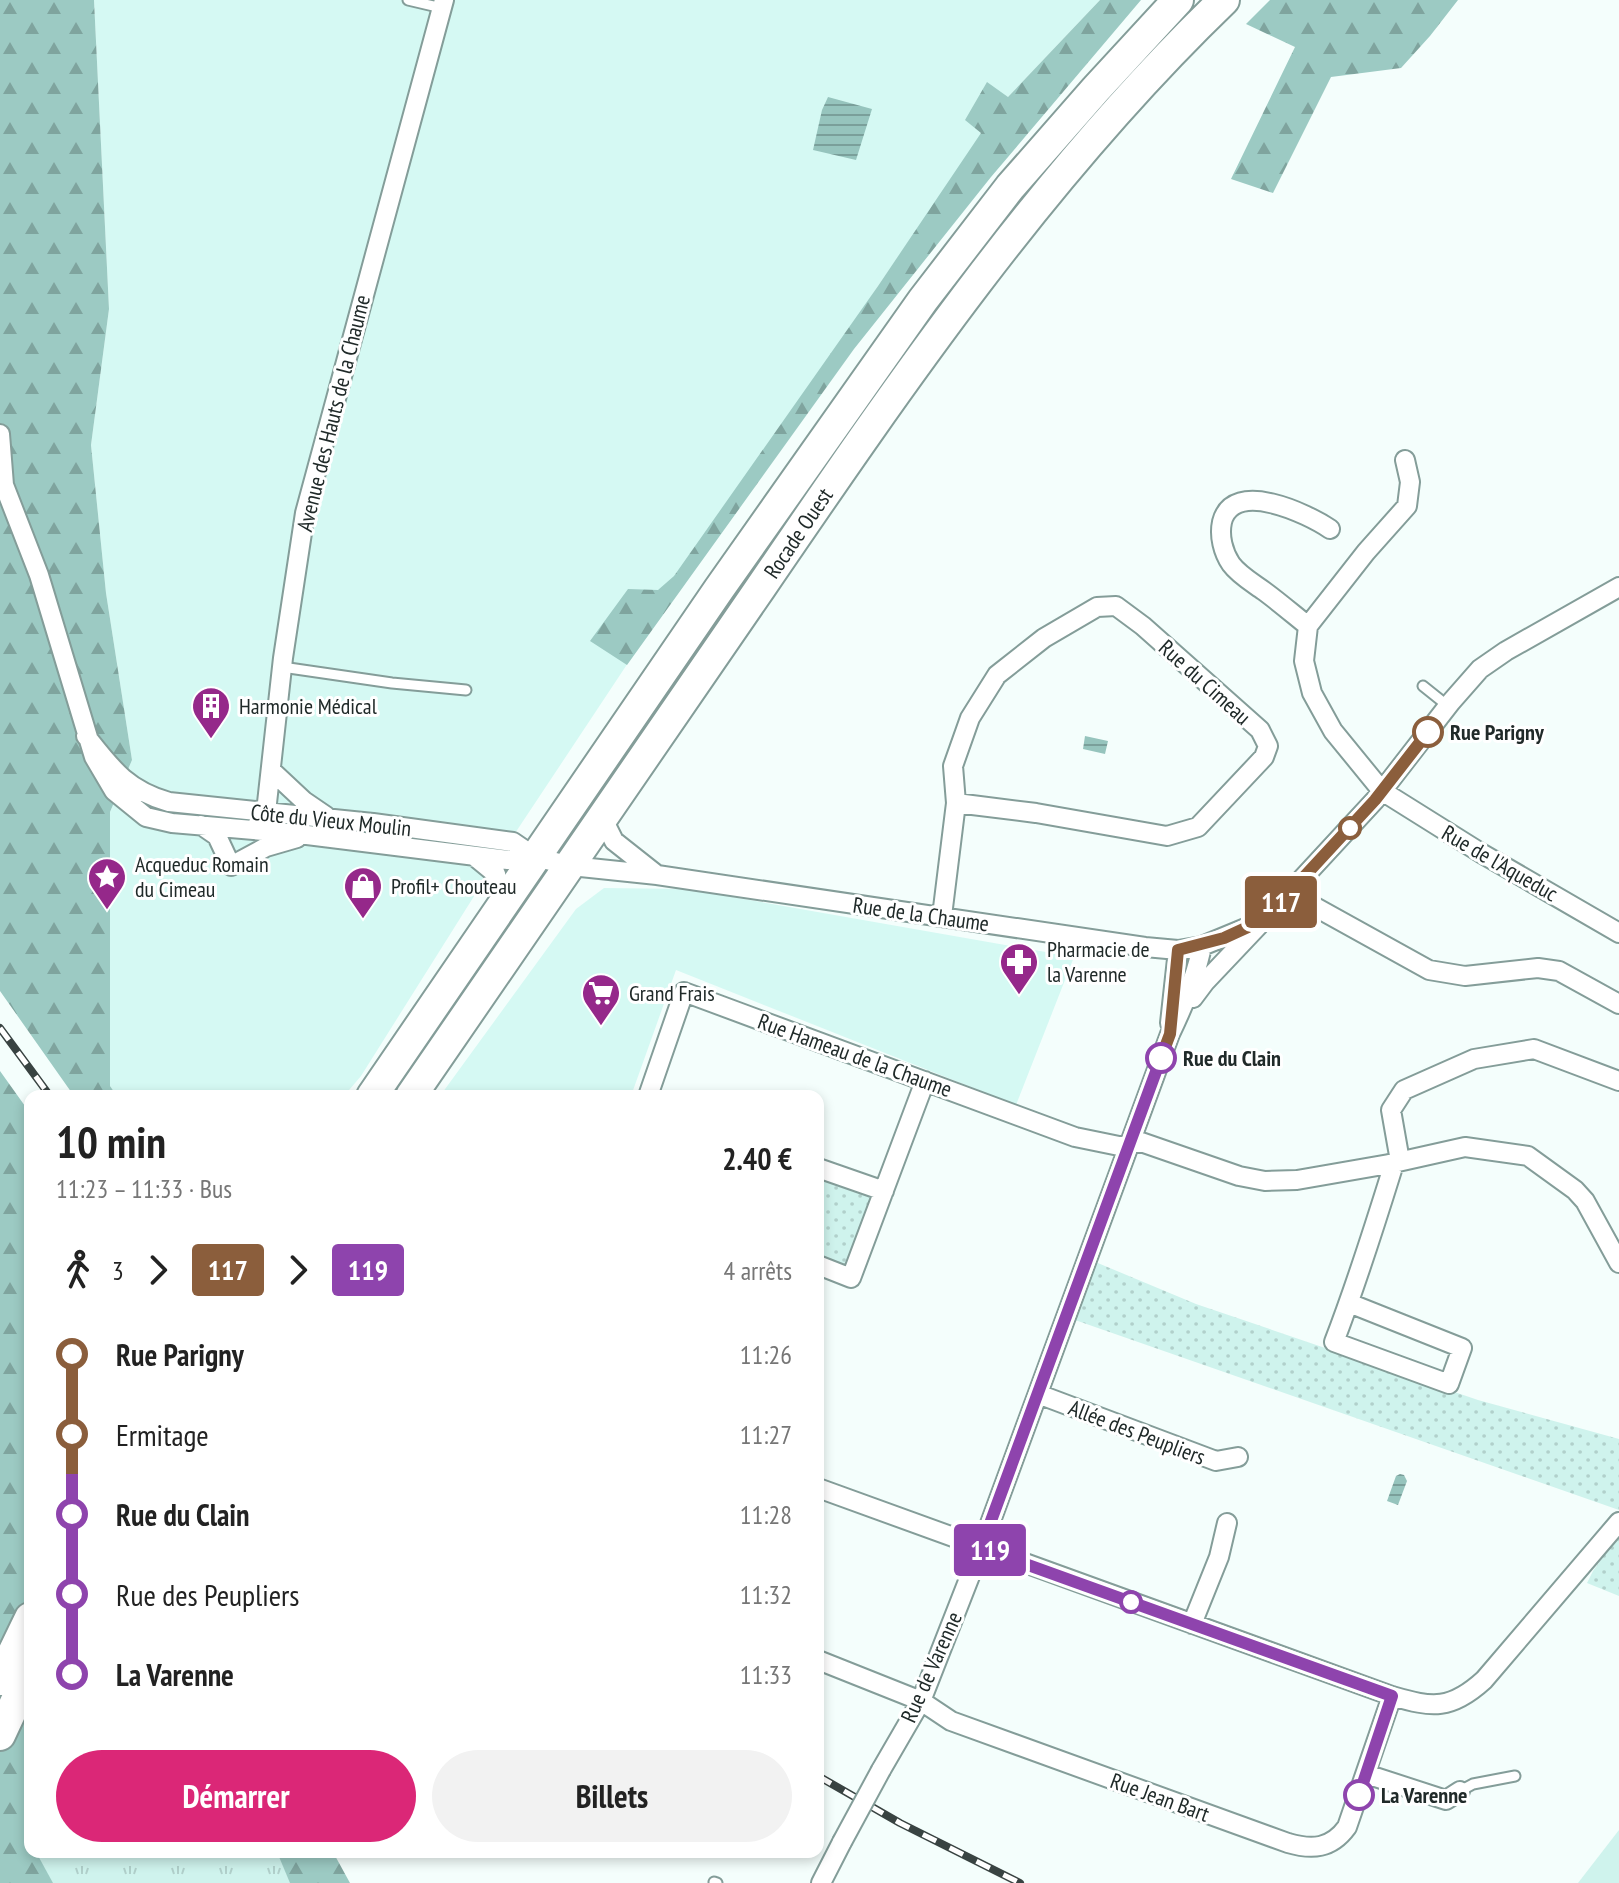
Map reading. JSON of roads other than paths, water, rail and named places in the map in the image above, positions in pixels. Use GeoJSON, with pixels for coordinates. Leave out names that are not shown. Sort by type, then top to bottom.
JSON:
{"type":"FeatureCollection","features":[{"type":"Feature","properties":{"kind":"main road","name":"Rocade Ouest"},"geometry":{"type":"LineString","coordinates":[[376,1090],[815,451],[923,300],[1010,187],[1178,0]]}},
{"type":"Feature","properties":{"kind":"main road","name":"Rocade Ouest"},"geometry":{"type":"LineString","coordinates":[[415,1090],[870,428],[950,318],[1034,209],[1124,105],[1224,0]]}},
{"type":"Feature","properties":{"kind":"main road"},"geometry":{"type":"LineString","coordinates":[[0,1680],[24,1630]]}},
{"type":"Feature","properties":{"kind":"main road"},"geometry":{"type":"LineString","coordinates":[[0,1735],[24,1684]]}},
{"type":"Feature","properties":{"kind":"street","name":"Avenue des Hauts de la Chaume"},"geometry":{"type":"LineString","coordinates":[[254,830],[266,812],[273,772],[282,667],[305,513],[443,4]]}},
{"type":"Feature","properties":{"kind":"street","name":"Côte du Vieux Moulin"},"geometry":{"type":"LineString","coordinates":[[0,434],[4,485],[39,575],[86,736],[104,777],[127,804],[146,817],[172,823],[311,835],[508,860],[535,857]]}},
{"type":"Feature","properties":{"kind":"street"},"geometry":{"type":"LineString","coordinates":[[1330,529],[1307,516],[1256,500],[1236,505],[1224,517],[1221,526],[1223,547],[1232,566],[1308,626],[1407,506],[1410,482],[1405,460]]}},
{"type":"Feature","properties":{"kind":"street","name":"Rue de la Chaume"},"geometry":{"type":"LineString","coordinates":[[535,857],[571,866],[657,875],[1145,947],[1178,950],[1202,946],[1248,927],[1283,900],[1382,791],[1480,669],[1619,587]]}},
{"type":"Feature","properties":{"kind":"street","name":"Rue du Cimeau"},"geometry":{"type":"LineString","coordinates":[[942,916],[956,803],[953,766],[970,718],[997,675],[1044,638],[1097,607],[1116,606],[1143,626],[1260,730],[1268,746],[1264,757],[1198,827],[1167,836],[956,803]]}},
{"type":"Feature","properties":{"kind":"street","name":"Rue de l'Aqueduc"},"geometry":{"type":"LineString","coordinates":[[1308,626],[1304,661],[1312,693],[1333,731],[1382,791],[1619,933]]}},
{"type":"Feature","properties":{"kind":"street","name":"Côte du Vieux Moulin"},"geometry":{"type":"LineString","coordinates":[[86,736],[112,768],[146,795],[190,805],[513,842],[535,857]]}},
{"type":"Feature","properties":{"kind":"street"},"geometry":{"type":"LineString","coordinates":[[273,772],[329,819]]}},
{"type":"Feature","properties":{"kind":"street"},"geometry":{"type":"LineString","coordinates":[[603,819],[614,841],[657,875]]}},
{"type":"Feature","properties":{"kind":"street"},"geometry":{"type":"LineString","coordinates":[[201,825],[217,836],[231,866],[266,847],[311,835]]}},
{"type":"Feature","properties":{"kind":"street"},"geometry":{"type":"LineString","coordinates":[[474,856],[496,874],[503,906]]}},
{"type":"Feature","properties":{"kind":"street"},"geometry":{"type":"LineString","coordinates":[[1283,900],[1429,970],[1465,976],[1538,968],[1559,971],[1619,1004]]}},
{"type":"Feature","properties":{"kind":"street","name":"Rue de Varenne"},"geometry":{"type":"LineString","coordinates":[[1170,1034],[1205,982],[1283,900]]}},
{"type":"Feature","properties":{"kind":"street","name":"Rue de Varenne"},"geometry":{"type":"LineString","coordinates":[[821,1883],[921,1701],[981,1548],[1170,1034],[1187,999],[1202,946]]}},
{"type":"Feature","properties":{"kind":"street","name":"Rue de Varenne"},"geometry":{"type":"LineString","coordinates":[[1170,1034],[1178,950]]}},
{"type":"Feature","properties":{"kind":"street","name":"Rue Hameau de la Chaume"},"geometry":{"type":"LineString","coordinates":[[650,1090],[684,992],[1075,1137],[1119,1146],[1131,1144]]}},
{"type":"Feature","properties":{"kind":"street"},"geometry":{"type":"LineString","coordinates":[[1349,1303],[1462,1348],[1449,1384],[1334,1342],[1395,1163],[1391,1110],[1404,1090],[1474,1059],[1534,1049],[1619,1081]]}},
{"type":"Feature","properties":{"kind":"street"},"geometry":{"type":"LineString","coordinates":[[824,1267],[851,1278],[925,1081]]}},
{"type":"Feature","properties":{"kind":"street"},"geometry":{"type":"LineString","coordinates":[[1131,1144],[1141,1142],[1239,1176],[1265,1181],[1297,1180],[1465,1147],[1528,1156],[1575,1190],[1585,1201],[1613,1237],[1619,1263]]}},
{"type":"Feature","properties":{"kind":"street"},"geometry":{"type":"LineString","coordinates":[[824,1170],[884,1191]]}},
{"type":"Feature","properties":{"kind":"street","name":"Allée des Peupliers"},"geometry":{"type":"LineString","coordinates":[[1038,1394],[1216,1461],[1238,1457]]}},
{"type":"Feature","properties":{"kind":"street"},"geometry":{"type":"LineString","coordinates":[[824,1490],[1392,1696],[1422,1704],[1441,1705],[1471,1691],[1619,1522]]}},
{"type":"Feature","properties":{"kind":"street"},"geometry":{"type":"LineString","coordinates":[[1192,1624],[1219,1557],[1227,1523]]}},
{"type":"Feature","properties":{"kind":"street","name":"Rue Jean Bart"},"geometry":{"type":"LineString","coordinates":[[824,1662],[921,1701],[951,1721],[1305,1847],[1326,1845],[1341,1834],[1352,1815],[1392,1696]]}},
{"type":"Feature","properties":{"kind":"street"},"geometry":{"type":"LineString","coordinates":[[1366,1774],[1446,1800],[1460,1791]]}},
{"type":"Feature","properties":{"kind":"lane"},"geometry":{"type":"LineString","coordinates":[[408,0],[443,4]]}},
{"type":"Feature","properties":{"kind":"lane"},"geometry":{"type":"LineString","coordinates":[[282,667],[466,690]]}},
{"type":"Feature","properties":{"kind":"lane"},"geometry":{"type":"LineString","coordinates":[[1423,686],[1448,706]]}},
{"type":"Feature","properties":{"kind":"lane"},"geometry":{"type":"LineString","coordinates":[[1460,1791],[1473,1784],[1515,1776]]}},
{"type":"Feature","properties":{"kind":"railway"},"geometry":{"type":"LineString","coordinates":[[0,1028],[46,1090]]}},
{"type":"Feature","properties":{"kind":"railway"},"geometry":{"type":"LineString","coordinates":[[824,1779],[900,1823],[1020,1883]]}},
{"type":"Feature","properties":{"kind":"place","name":"Rue Parigny"},"geometry":{"type":"Point","coordinates":[1428,732]}},
{"type":"Feature","properties":{"kind":"place","name":"Harmonie Médical"},"geometry":{"type":"Point","coordinates":[211,740]}},
{"type":"Feature","properties":{"kind":"place","name":"Acqueduc Romain du Cimeau"},"geometry":{"type":"Point","coordinates":[107,911]}},
{"type":"Feature","properties":{"kind":"place","name":"Profil+ Chouteau"},"geometry":{"type":"Point","coordinates":[363,920]}},
{"type":"Feature","properties":{"kind":"place","name":"Pharmacie de la Varenne"},"geometry":{"type":"Point","coordinates":[1019,996]}},
{"type":"Feature","properties":{"kind":"place","name":"Grand Frais"},"geometry":{"type":"Point","coordinates":[601,1027]}},
{"type":"Feature","properties":{"kind":"place","name":"Rue du Clain"},"geometry":{"type":"Point","coordinates":[1161,1058]}},
{"type":"Feature","properties":{"kind":"place","name":"La Varenne"},"geometry":{"type":"Point","coordinates":[1359,1795]}}]}
